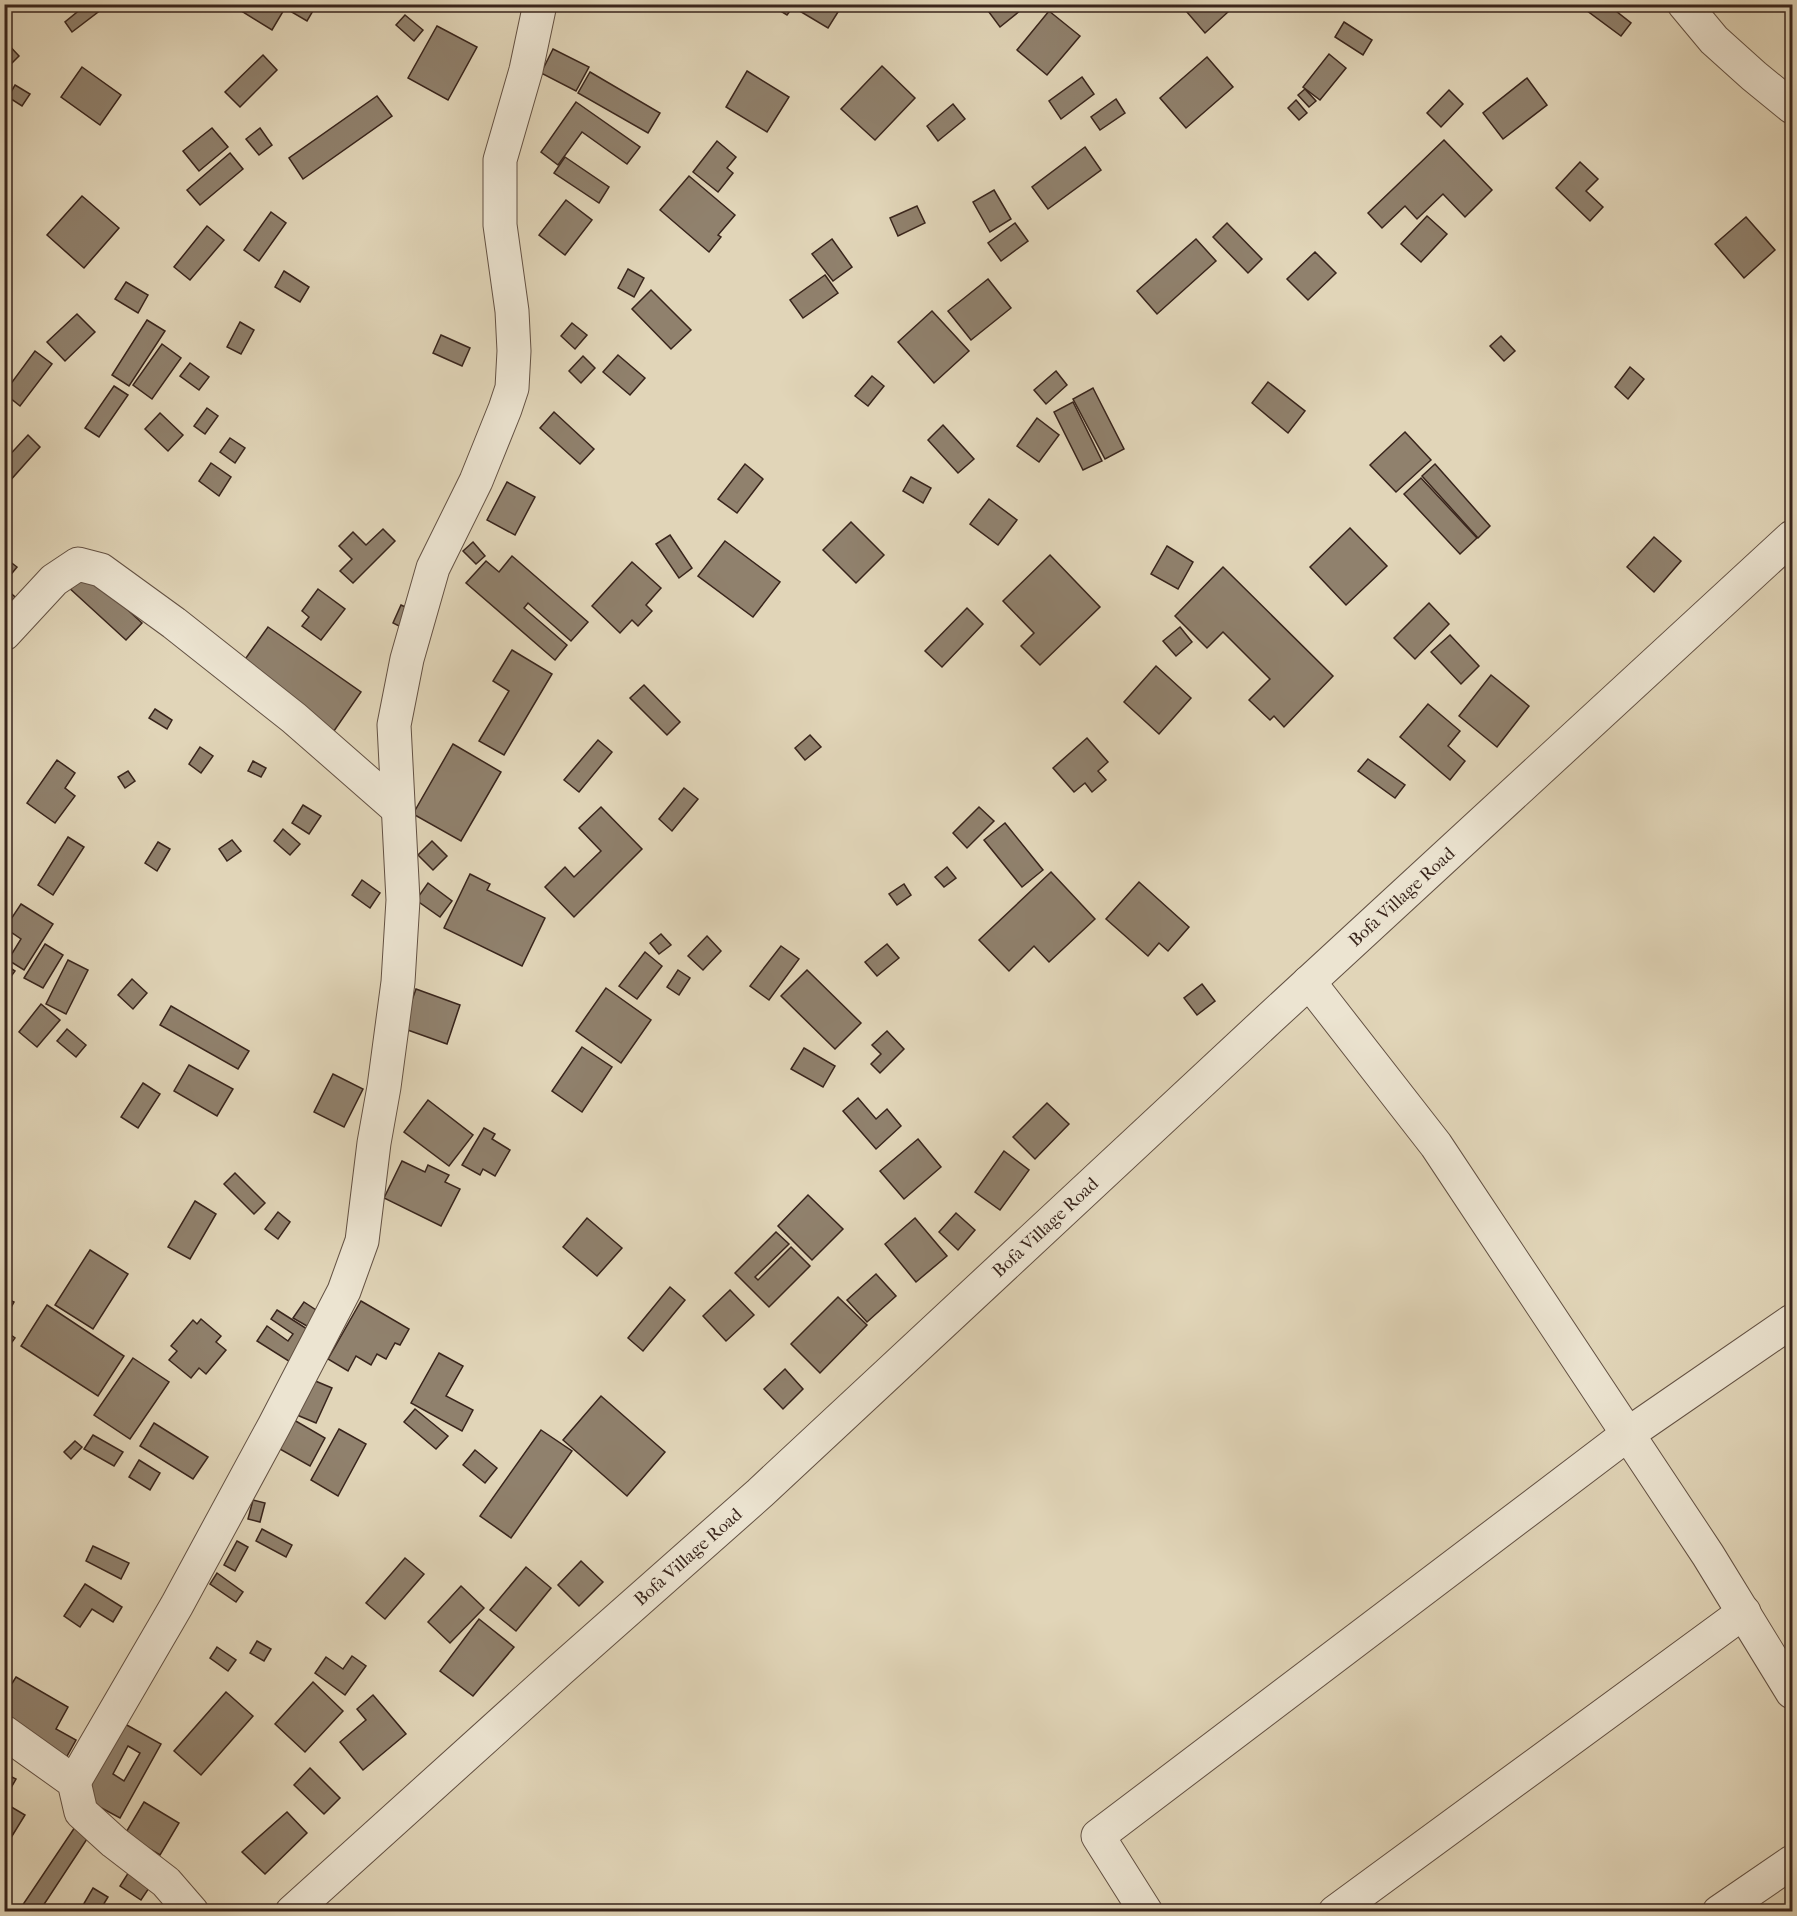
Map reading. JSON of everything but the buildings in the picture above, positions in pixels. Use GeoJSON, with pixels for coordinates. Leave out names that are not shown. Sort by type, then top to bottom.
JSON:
{"type":"FeatureCollection","features":[{"type":"Feature","properties":{"kind":"street"},"geometry":{"type":"LineString","coordinates":[[74,1782],[177,1605],[274,1426],[344,1291],[362,1241],[398,982],[403,900],[394,725],[407,659],[433,568],[476,481],[512,388],[514,351],[512,311],[500,225],[500,160],[526,70],[540,4]]}},
{"type":"Feature","properties":{"kind":"street"},"geometry":{"type":"LineString","coordinates":[[1684,4],[1714,40],[1792,107]]}},
{"type":"Feature","properties":{"kind":"street","name":"Bofa Village Road"},"geometry":{"type":"LineString","coordinates":[[292,1911],[760,1493],[1792,537]]}},
{"type":"Feature","properties":{"kind":"street"},"geometry":{"type":"LineString","coordinates":[[4,634],[54,580],[78,564],[101,570],[174,623],[294,718],[398,809]]}},
{"type":"Feature","properties":{"kind":"street"},"geometry":{"type":"LineString","coordinates":[[1309,982],[1436,1145],[1708,1555],[1792,1692]]}},
{"type":"Feature","properties":{"kind":"street"},"geometry":{"type":"LineString","coordinates":[[1146,1911],[1098,1836],[1628,1434],[1792,1321]]}},
{"type":"Feature","properties":{"kind":"street"},"geometry":{"type":"LineString","coordinates":[[1335,1911],[1744,1612]]}},
{"type":"Feature","properties":{"kind":"street"},"geometry":{"type":"LineString","coordinates":[[4,1732],[74,1782],[81,1812],[114,1842],[166,1882],[192,1911]]}},
{"type":"Feature","properties":{"kind":"street"},"geometry":{"type":"LineString","coordinates":[[1719,1911],[1792,1862]]}}]}
